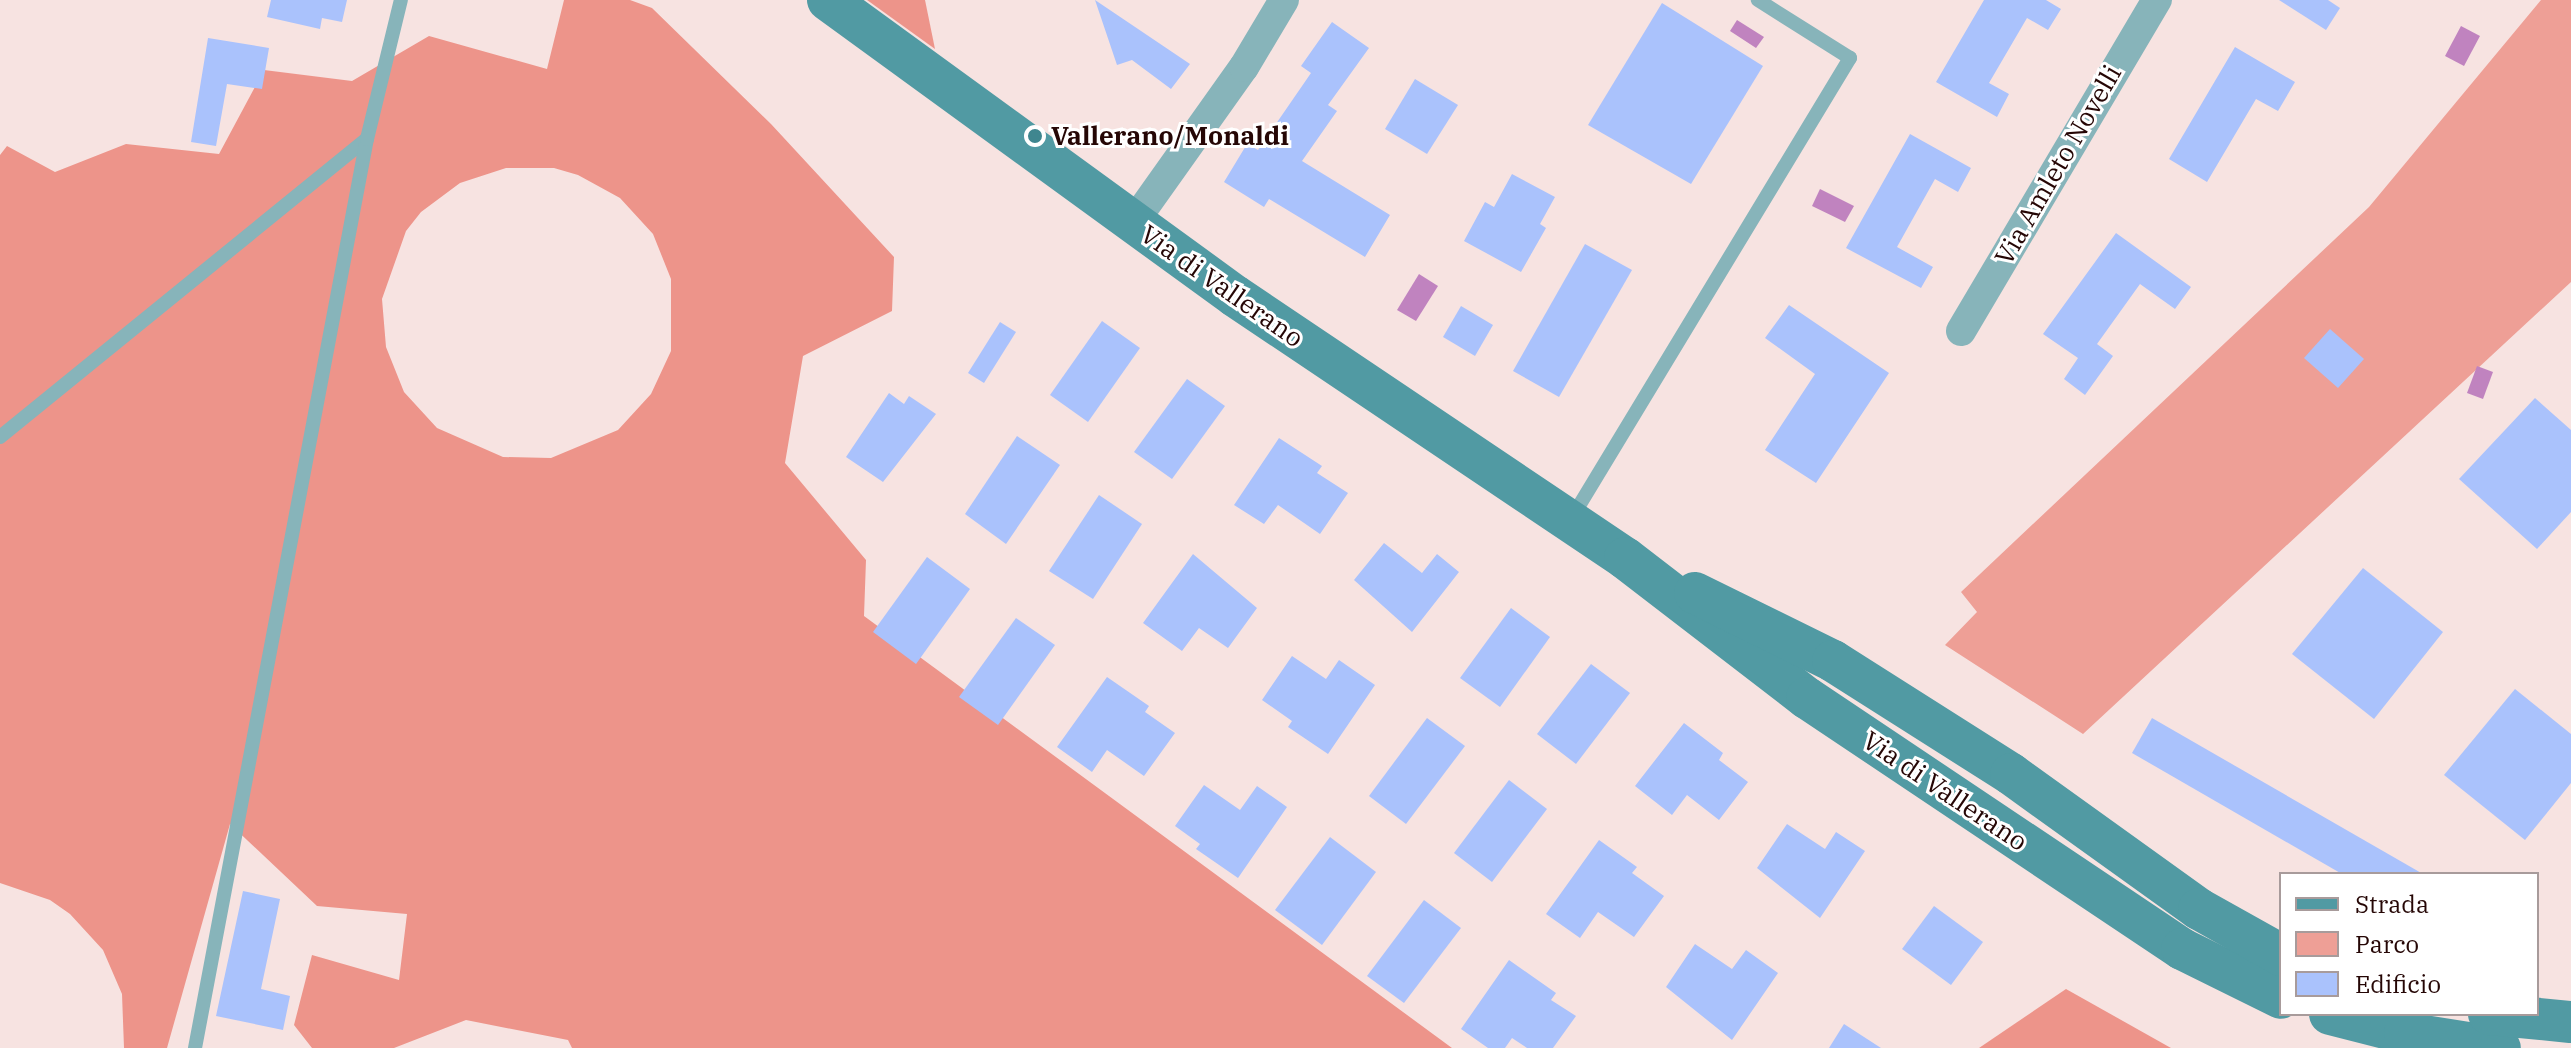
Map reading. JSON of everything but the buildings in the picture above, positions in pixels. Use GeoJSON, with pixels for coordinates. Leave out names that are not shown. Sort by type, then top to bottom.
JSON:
{"type":"FeatureCollection","features":[{"type":"Feature","properties":{"kind":"street","name":"Via di Vallerano"},"geometry":{"type":"LineString","coordinates":[[828,0],[1133,223],[1625,558],[1738,649],[1877,746],[2182,949],[2279,997]]}},
{"type":"Feature","properties":{"kind":"street"},"geometry":{"type":"LineString","coordinates":[[1133,223],[1244,67],[1284,0]]}},
{"type":"Feature","properties":{"kind":"street","name":"Via Amleto Novelli"},"geometry":{"type":"LineString","coordinates":[[1961,331],[2157,0]]}},
{"type":"Feature","properties":{"kind":"street","name":"Via di Vallerano"},"geometry":{"type":"LineString","coordinates":[[1625,558],[1833,661],[2011,774],[2199,909],[2279,954]]}},
{"type":"Feature","properties":{"kind":"street"},"geometry":{"type":"LineString","coordinates":[[2338,1016],[2405,1033],[2500,1048]]}},
{"type":"Feature","properties":{"kind":"street"},"geometry":{"type":"LineString","coordinates":[[2510,1016],[2571,1022]]}},
{"type":"Feature","properties":{"kind":"lane"},"geometry":{"type":"LineString","coordinates":[[195,1048],[367,139],[401,0]]}},
{"type":"Feature","properties":{"kind":"lane"},"geometry":{"type":"LineString","coordinates":[[1570,522],[1850,58],[1758,0]]}},
{"type":"Feature","properties":{"kind":"lane"},"geometry":{"type":"LineString","coordinates":[[0,437],[367,139]]}},
{"type":"Feature","properties":{"kind":"green space"},"geometry":{"type":"Polygon","coordinates":[[[2541,0],[2571,0],[2571,282],[2083,734],[1945,645],[1977,612],[1961,592],[2369,207],[2541,0]]]}},
{"type":"Feature","properties":{"kind":"shaded area"},"geometry":{"type":"Polygon","coordinates":[[[564,0],[630,0],[652,8],[771,124],[894,257],[892,311],[803,356],[785,463],[866,560],[864,616],[1452,1048],[572,1048],[568,1040],[466,1020],[394,1048],[312,1048],[294,1025],[312,955],[399,980],[407,914],[317,906],[230,824],[167,1048],[124,1048],[122,994],[103,950],[70,914],[50,900],[0,883],[0,155],[7,146],[55,172],[126,144],[219,154],[264,70],[352,81],[429,36],[547,69],[564,0]],[[506,168],[460,183],[421,212],[406,231],[382,299],[386,347],[404,392],[437,428],[503,457],[551,458],[618,430],[651,394],[671,351],[671,279],[653,234],[620,198],[578,175],[554,168],[506,168]]]}},
{"type":"Feature","properties":{"kind":"shaded area"},"geometry":{"type":"Polygon","coordinates":[[[867,0],[925,0],[935,49],[867,0]]]}},
{"type":"Feature","properties":{"kind":"shaded area"},"geometry":{"type":"Polygon","coordinates":[[[1737,20],[1764,37],[1756,48],[1730,31],[1737,20]]]}},
{"type":"Feature","properties":{"kind":"shaded area"},"geometry":{"type":"Polygon","coordinates":[[[2461,26],[2480,36],[2464,66],[2445,56],[2461,26]]]}},
{"type":"Feature","properties":{"kind":"shaded area"},"geometry":{"type":"Polygon","coordinates":[[[1820,189],[1854,206],[1845,222],[1812,206],[1820,189]]]}},
{"type":"Feature","properties":{"kind":"shaded area"},"geometry":{"type":"Polygon","coordinates":[[[1419,274],[1438,286],[1416,321],[1397,310],[1419,274]]]}},
{"type":"Feature","properties":{"kind":"shaded area"},"geometry":{"type":"Polygon","coordinates":[[[2477,366],[2493,372],[2483,399],[2467,393],[2477,366]]]}},
{"type":"Feature","properties":{"kind":"shaded area"},"geometry":{"type":"Polygon","coordinates":[[[2066,989],[2171,1048],[1979,1048],[2066,989]]]}},
{"type":"Feature","properties":{"kind":"place","name":"Vallerano/Monaldi"},"geometry":{"type":"Point","coordinates":[1035,136]}}]}
